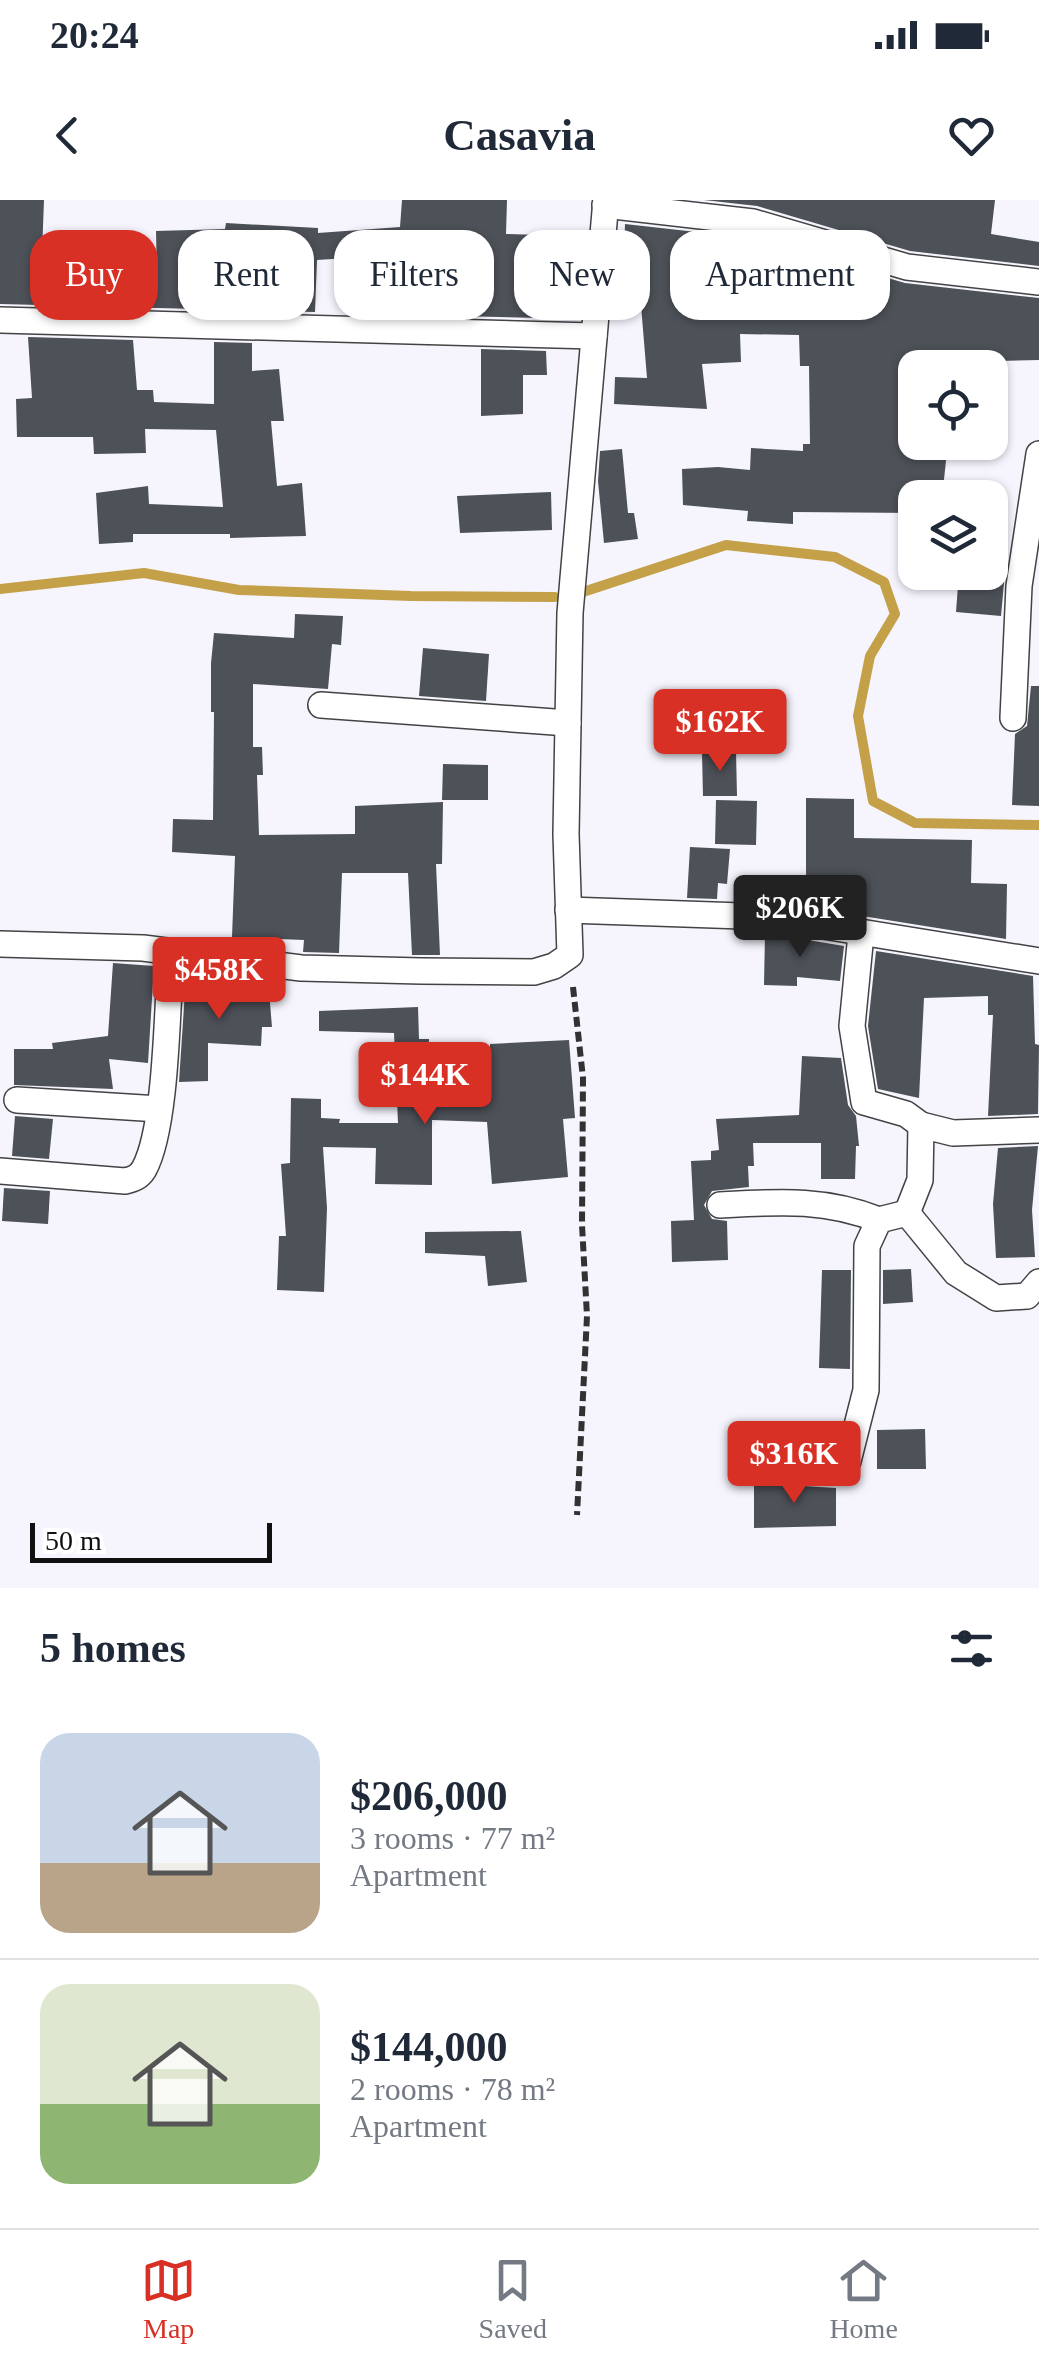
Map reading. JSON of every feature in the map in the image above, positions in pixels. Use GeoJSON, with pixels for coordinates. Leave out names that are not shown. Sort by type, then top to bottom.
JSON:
{"type":"FeatureCollection","features":[{"type":"Feature","properties":{"kind":"street"},"geometry":{"type":"LineString","coordinates":[[0,944],[142,948],[301,968],[534,972],[554,966],[570,955],[570,613],[605,203],[753,222],[907,267],[1039,282]]}},
{"type":"Feature","properties":{"kind":"street"},"geometry":{"type":"LineString","coordinates":[[0,320],[594,336]]}},
{"type":"Feature","properties":{"kind":"street"},"geometry":{"type":"LineString","coordinates":[[1013,718],[1019,586],[1039,454]]}},
{"type":"Feature","properties":{"kind":"street"},"geometry":{"type":"LineString","coordinates":[[322,705],[568,723]]}},
{"type":"Feature","properties":{"kind":"street"},"geometry":{"type":"LineString","coordinates":[[568,910],[768,917],[1039,961]]}},
{"type":"Feature","properties":{"kind":"street"},"geometry":{"type":"LineString","coordinates":[[861,934],[852,1026],[864,1102],[906,1114],[920,1125],[953,1133],[1039,1130]]}},
{"type":"Feature","properties":{"kind":"street"},"geometry":{"type":"LineString","coordinates":[[0,1171],[125,1181],[137,1178],[157,1127],[171,953]]}},
{"type":"Feature","properties":{"kind":"street"},"geometry":{"type":"LineString","coordinates":[[17,1100],[159,1109]]}},
{"type":"Feature","properties":{"kind":"street"},"geometry":{"type":"LineString","coordinates":[[907,1213],[920,1180],[920,1125]]}},
{"type":"Feature","properties":{"kind":"street"},"geometry":{"type":"LineString","coordinates":[[720,1206],[788,1202],[846,1207],[879,1220],[907,1213]]}},
{"type":"Feature","properties":{"kind":"street"},"geometry":{"type":"LineString","coordinates":[[907,1213],[956,1273],[996,1298],[1027,1296],[1039,1282]]}},
{"type":"Feature","properties":{"kind":"street"},"geometry":{"type":"LineString","coordinates":[[848,1461],[866,1390],[867,1246],[879,1220]]}},
{"type":"Feature","properties":{"kind":"path"},"geometry":{"type":"LineString","coordinates":[[570,955],[583,1078],[582,1225],[587,1316],[577,1515]]}},
{"type":"Feature","properties":{"kind":"building"},"geometry":{"type":"Polygon","coordinates":[[[0,200],[44,200],[43,230],[30,230],[30,305],[0,304],[0,200]]]}},
{"type":"Feature","properties":{"kind":"building"},"geometry":{"type":"Polygon","coordinates":[[[402,200],[507,200],[506,234],[514,234],[514,317],[494,317],[494,230],[359,230],[400,227],[402,200]]]}},
{"type":"Feature","properties":{"kind":"building"},"geometry":{"type":"Polygon","coordinates":[[[704,200],[995,200],[991,234],[1039,242],[1039,266],[910,251],[890,245],[890,230],[839,230],[757,206],[704,200]]]}},
{"type":"Feature","properties":{"kind":"building"},"geometry":{"type":"Polygon","coordinates":[[[226,223],[318,228],[318,233],[334,232],[334,259],[317,260],[315,312],[314,230],[190,230],[225,229],[226,223]]]}},
{"type":"Feature","properties":{"kind":"building"},"geometry":{"type":"Polygon","coordinates":[[[625,224],[679,230],[670,230],[670,320],[890,320],[890,279],[1039,298],[1039,360],[1008,361],[1008,350],[898,350],[898,460],[946,460],[944,480],[898,480],[898,513],[793,512],[793,524],[747,521],[748,511],[683,505],[682,469],[750,470],[751,448],[803,451],[803,444],[810,444],[809,366],[800,366],[799,335],[740,334],[741,362],[702,364],[707,409],[614,404],[615,377],[647,378],[642,320],[650,320],[650,230],[625,230],[625,224]]]}},
{"type":"Feature","properties":{"kind":"building"},"geometry":{"type":"Polygon","coordinates":[[[178,230],[178,309],[158,308],[158,231],[178,230]]]}},
{"type":"Feature","properties":{"kind":"building"},"geometry":{"type":"Polygon","coordinates":[[[28,337],[133,340],[137,390],[153,390],[154,402],[214,404],[214,342],[252,343],[252,371],[279,369],[284,421],[271,421],[277,486],[302,483],[306,536],[133,534],[133,542],[99,544],[96,493],[148,486],[149,504],[223,507],[216,430],[145,429],[146,453],[94,454],[93,437],[17,437],[16,399],[32,398],[28,337]]]}},
{"type":"Feature","properties":{"kind":"building"},"geometry":{"type":"Polygon","coordinates":[[[481,349],[546,351],[547,375],[523,375],[523,414],[481,416],[481,349]]]}},
{"type":"Feature","properties":{"kind":"building"},"geometry":{"type":"Polygon","coordinates":[[[622,449],[628,513],[634,513],[638,539],[604,543],[598,481],[600,451],[622,449]]]}},
{"type":"Feature","properties":{"kind":"building"},"geometry":{"type":"Polygon","coordinates":[[[551,492],[552,530],[460,533],[457,496],[551,492]]]}},
{"type":"Feature","properties":{"kind":"building"},"geometry":{"type":"Polygon","coordinates":[[[958,590],[1003,590],[1001,616],[956,612],[958,590]]]}},
{"type":"Feature","properties":{"kind":"building"},"geometry":{"type":"Polygon","coordinates":[[[295,614],[343,616],[341,645],[332,644],[328,689],[253,684],[253,747],[262,747],[263,775],[257,775],[259,835],[355,834],[355,806],[443,802],[442,864],[436,864],[440,955],[412,955],[408,873],[342,873],[339,953],[303,952],[304,940],[232,937],[235,856],[172,852],[173,819],[213,820],[214,633],[294,638],[295,614]]]}},
{"type":"Feature","properties":{"kind":"building"},"geometry":{"type":"Polygon","coordinates":[[[423,648],[489,654],[486,701],[419,696],[423,648]]]}},
{"type":"Feature","properties":{"kind":"building"},"geometry":{"type":"Polygon","coordinates":[[[1031,686],[1039,686],[1039,806],[1012,805],[1015,734],[1027,726],[1031,686]]]}},
{"type":"Feature","properties":{"kind":"building"},"geometry":{"type":"Polygon","coordinates":[[[736,752],[737,796],[703,796],[702,753],[736,752]]]}},
{"type":"Feature","properties":{"kind":"building"},"geometry":{"type":"Polygon","coordinates":[[[443,764],[488,765],[488,800],[442,800],[443,764]]]}},
{"type":"Feature","properties":{"kind":"building"},"geometry":{"type":"Polygon","coordinates":[[[806,798],[854,799],[854,838],[972,840],[971,883],[1007,884],[1006,939],[806,907],[806,798]]]}},
{"type":"Feature","properties":{"kind":"building"},"geometry":{"type":"Polygon","coordinates":[[[716,800],[757,801],[756,845],[715,844],[716,800]]]}},
{"type":"Feature","properties":{"kind":"building"},"geometry":{"type":"Polygon","coordinates":[[[690,847],[730,849],[727,884],[718,883],[717,899],[687,898],[690,847]]]}},
{"type":"Feature","properties":{"kind":"building"},"geometry":{"type":"Polygon","coordinates":[[[765,933],[844,946],[840,981],[797,977],[797,986],[764,985],[765,933]]]}},
{"type":"Feature","properties":{"kind":"building"},"geometry":{"type":"Polygon","coordinates":[[[876,951],[1033,976],[1035,1044],[1039,1045],[1038,1114],[988,1116],[993,1015],[988,1015],[988,996],[924,998],[919,1098],[878,1089],[868,1026],[876,951]]]}},
{"type":"Feature","properties":{"kind":"building"},"geometry":{"type":"Polygon","coordinates":[[[113,963],[154,966],[148,1063],[109,1059],[113,1089],[14,1085],[14,1049],[53,1049],[52,1043],[108,1036],[113,963]]]}},
{"type":"Feature","properties":{"kind":"building"},"geometry":{"type":"Polygon","coordinates":[[[186,976],[231,978],[230,990],[269,991],[272,1027],[262,1027],[261,1046],[208,1043],[208,1081],[179,1082],[186,976]]]}},
{"type":"Feature","properties":{"kind":"building"},"geometry":{"type":"Polygon","coordinates":[[[418,1007],[419,1039],[429,1039],[428,1067],[481,1068],[480,1059],[490,1058],[490,1044],[569,1040],[575,1118],[563,1119],[568,1177],[492,1184],[487,1122],[432,1120],[432,1185],[375,1184],[376,1148],[323,1147],[327,1208],[324,1292],[277,1290],[279,1236],[286,1236],[281,1164],[290,1163],[291,1098],[321,1099],[321,1118],[340,1119],[339,1123],[398,1123],[394,1033],[319,1031],[319,1011],[418,1007]]]}},
{"type":"Feature","properties":{"kind":"building"},"geometry":{"type":"Polygon","coordinates":[[[802,1056],[841,1058],[848,1105],[856,1116],[859,1146],[855,1179],[821,1179],[821,1143],[753,1143],[754,1166],[748,1166],[749,1187],[712,1191],[704,1205],[712,1219],[727,1221],[728,1260],[672,1262],[671,1221],[694,1220],[691,1161],[711,1160],[711,1151],[719,1150],[716,1119],[799,1115],[802,1056]]]}},
{"type":"Feature","properties":{"kind":"building"},"geometry":{"type":"Polygon","coordinates":[[[15,1116],[53,1119],[49,1159],[12,1156],[15,1116]]]}},
{"type":"Feature","properties":{"kind":"building"},"geometry":{"type":"Polygon","coordinates":[[[1038,1146],[1032,1210],[1035,1257],[996,1258],[993,1204],[998,1148],[1038,1146]]]}},
{"type":"Feature","properties":{"kind":"building"},"geometry":{"type":"Polygon","coordinates":[[[4,1188],[50,1191],[48,1224],[2,1221],[4,1188]]]}},
{"type":"Feature","properties":{"kind":"building"},"geometry":{"type":"Polygon","coordinates":[[[521,1231],[527,1282],[488,1286],[485,1256],[425,1253],[425,1232],[521,1231]]]}},
{"type":"Feature","properties":{"kind":"building"},"geometry":{"type":"Polygon","coordinates":[[[911,1269],[913,1302],[883,1304],[883,1270],[911,1269]]]}},
{"type":"Feature","properties":{"kind":"building"},"geometry":{"type":"Polygon","coordinates":[[[822,1270],[851,1270],[850,1369],[819,1368],[822,1270]]]}},
{"type":"Feature","properties":{"kind":"building"},"geometry":{"type":"Polygon","coordinates":[[[925,1429],[926,1469],[877,1469],[877,1430],[925,1429]]]}},
{"type":"Feature","properties":{"kind":"building"},"geometry":{"type":"Polygon","coordinates":[[[754,1483],[836,1488],[836,1526],[754,1528],[754,1483]]]}},
{"type":"Feature","properties":{"kind":"waterway"},"geometry":{"type":"LineString","coordinates":[[583,592],[726,545],[835,557],[884,582],[895,614],[870,656],[858,716],[873,801],[915,823],[1039,825]]}},
{"type":"Feature","properties":{"kind":"waterway"},"geometry":{"type":"LineString","coordinates":[[0,589],[144,573],[239,590],[555,597]]}}]}
